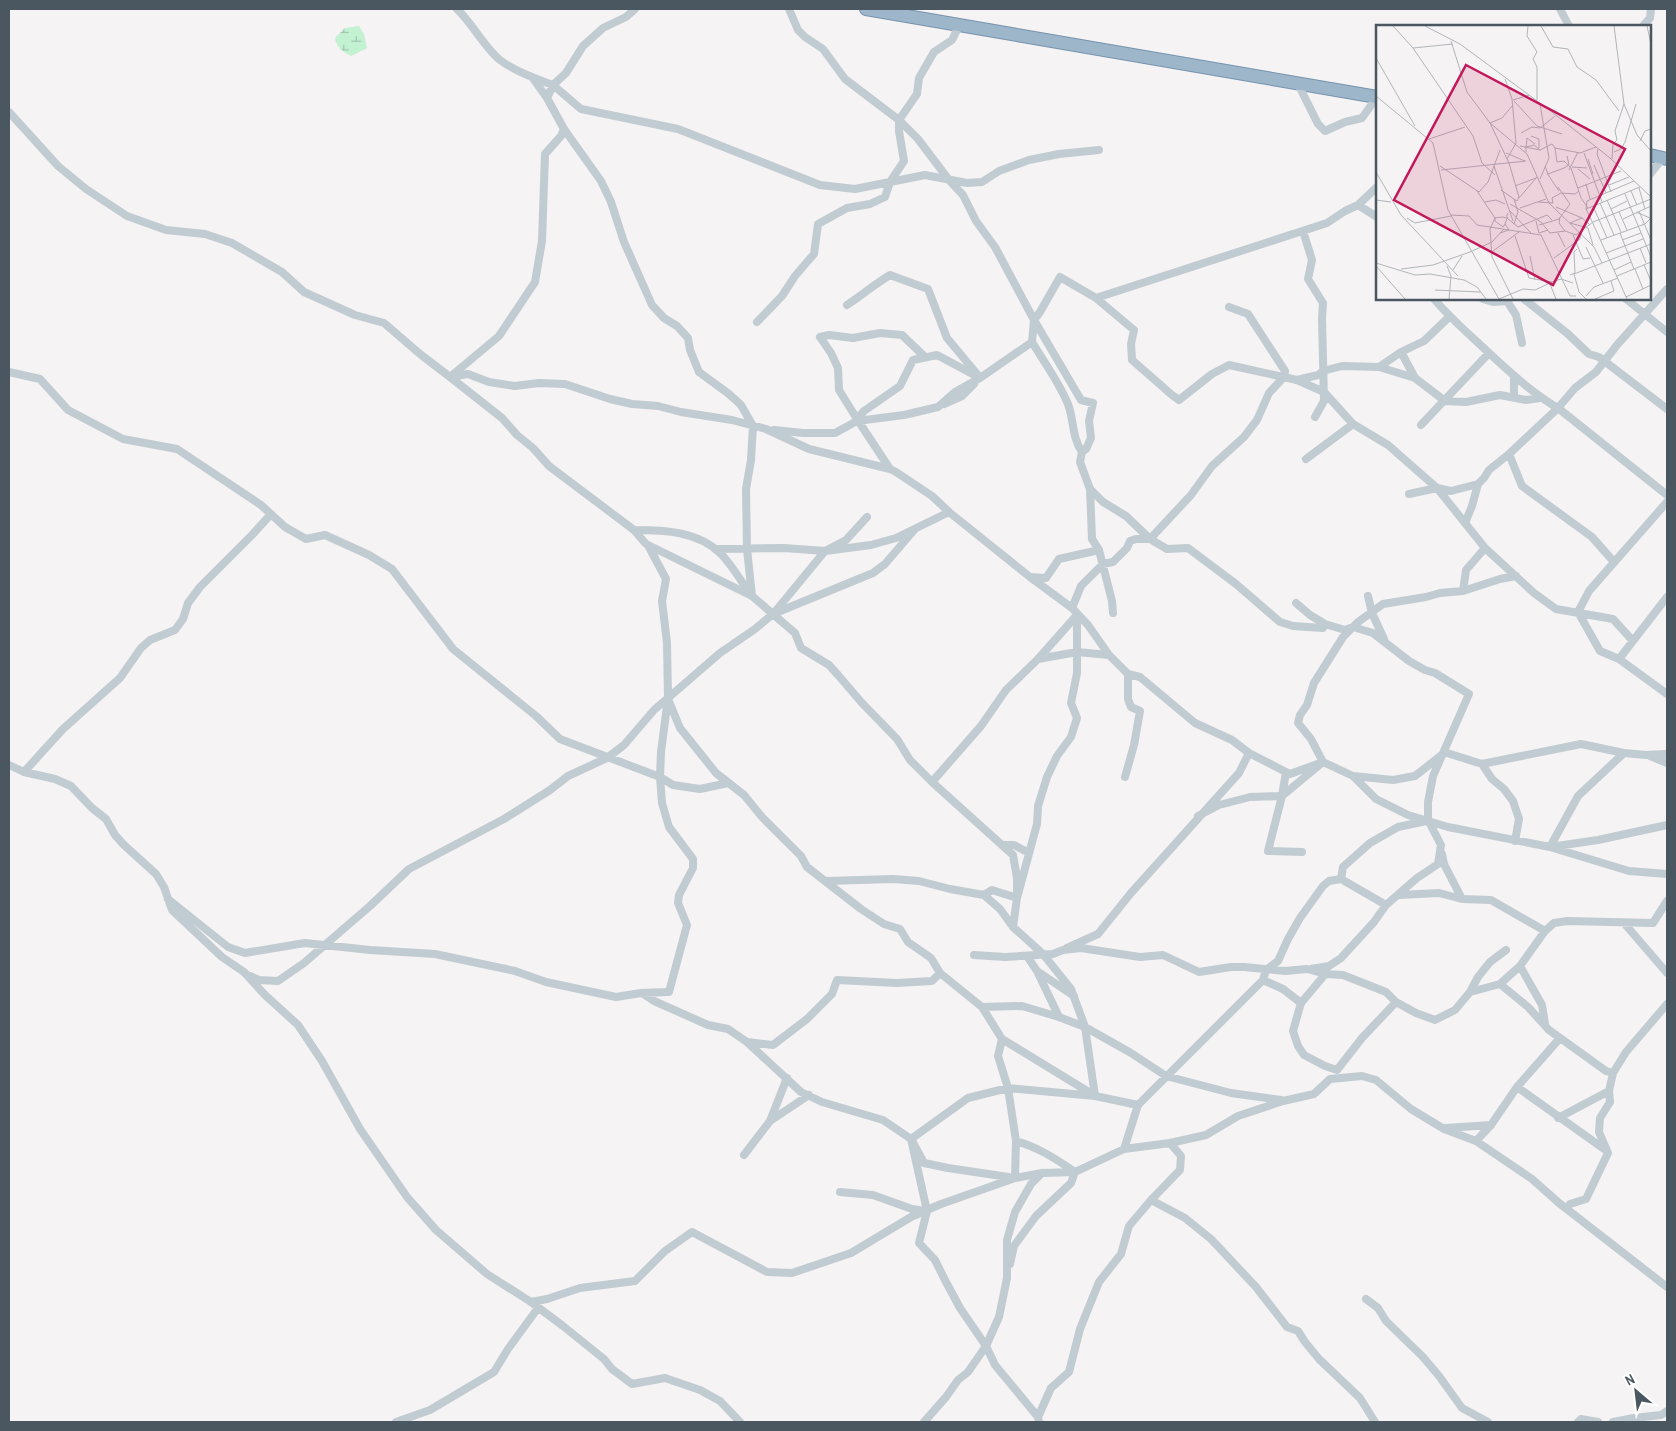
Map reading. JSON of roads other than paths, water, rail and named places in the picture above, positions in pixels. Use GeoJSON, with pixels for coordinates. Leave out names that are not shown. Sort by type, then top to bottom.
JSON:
{"type":"FeatureCollection","features":[{"type":"Feature","properties":{"kind":"highway"},"geometry":{"type":"LineString","coordinates":[[866,9],[1376,97]]}},
{"type":"Feature","properties":{"kind":"highway"},"geometry":{"type":"LineString","coordinates":[[1651,155],[1665,158]]}},
{"type":"Feature","properties":{"kind":"street"},"geometry":{"type":"LineString","coordinates":[[457,9],[500,60],[532,77],[553,84],[581,109],[678,129],[820,184],[855,189],[925,175],[967,183],[982,182],[999,171],[1029,160],[1059,154],[1099,150]]}},
{"type":"Feature","properties":{"kind":"street"},"geometry":{"type":"LineString","coordinates":[[547,98],[553,84],[566,73],[584,46],[603,28],[626,16],[634,9]]}},
{"type":"Feature","properties":{"kind":"street"},"geometry":{"type":"LineString","coordinates":[[788,9],[798,30],[805,37],[823,48],[845,79],[899,120],[918,139],[948,180],[964,195],[976,221],[995,247],[1034,320],[1081,400],[1093,403],[1089,420],[1091,438],[1082,452],[1080,462],[1090,489],[1092,539],[1099,550],[1103,564],[1113,613]]}},
{"type":"Feature","properties":{"kind":"street"},"geometry":{"type":"LineString","coordinates":[[1560,9],[1568,25]]}},
{"type":"Feature","properties":{"kind":"street"},"geometry":{"type":"LineString","coordinates":[[1644,25],[1650,18],[1650,9]]}},
{"type":"Feature","properties":{"kind":"street"},"geometry":{"type":"LineString","coordinates":[[757,322],[782,296],[814,254],[818,224],[847,208],[870,204],[885,197],[890,182],[904,161],[899,120],[917,94],[919,78],[934,52],[952,40],[960,24]]}},
{"type":"Feature","properties":{"kind":"street"},"geometry":{"type":"LineString","coordinates":[[532,77],[547,98],[564,129],[601,181],[608,195],[624,242],[652,305],[688,338],[690,350],[700,372],[741,405],[753,426],[751,460],[746,489],[747,549],[752,596]]}},
{"type":"Feature","properties":{"kind":"street"},"geometry":{"type":"LineString","coordinates":[[1298,84],[1318,124],[1324,131],[1362,118],[1376,98]]}},
{"type":"Feature","properties":{"kind":"street"},"geometry":{"type":"LineString","coordinates":[[9,112],[58,166],[86,189],[127,216],[166,230],[205,234],[232,243],[282,272],[304,292],[356,315],[384,323],[420,354],[502,418],[550,466],[634,530],[653,553],[666,579],[662,601],[667,643],[668,698],[661,752],[662,803],[669,827],[693,859],[693,868],[679,895],[678,903],[687,925],[669,992],[641,993],[616,997],[546,982],[488,964],[435,954],[305,943],[245,953],[228,947],[168,899]]}},
{"type":"Feature","properties":{"kind":"street"},"geometry":{"type":"LineString","coordinates":[[450,377],[499,336],[535,282],[542,241],[545,154],[562,136],[564,129]]}},
{"type":"Feature","properties":{"kind":"street"},"geometry":{"type":"LineString","coordinates":[[1651,173],[1665,158]]}},
{"type":"Feature","properties":{"kind":"street"},"geometry":{"type":"LineString","coordinates":[[1096,298],[1327,223],[1358,205],[1376,188]]}},
{"type":"Feature","properties":{"kind":"street"},"geometry":{"type":"LineString","coordinates":[[1358,205],[1376,216]]}},
{"type":"Feature","properties":{"kind":"street"},"geometry":{"type":"LineString","coordinates":[[1303,230],[1312,260],[1308,279],[1323,303],[1324,401],[1315,417]]}},
{"type":"Feature","properties":{"kind":"street"},"geometry":{"type":"LineString","coordinates":[[847,304],[868,292],[873,285],[890,275],[928,289],[947,338],[980,378]]}},
{"type":"Feature","properties":{"kind":"street"},"geometry":{"type":"LineString","coordinates":[[1082,452],[1076,444],[1068,405],[1032,342],[1034,320],[1060,277],[1096,298],[1134,330],[1131,344],[1132,360],[1179,400],[1212,374],[1229,365],[1297,380],[1324,392],[1354,424],[1388,445],[1437,488],[1484,548],[1556,609],[1613,619],[1633,641]]}},
{"type":"Feature","properties":{"kind":"street"},"geometry":{"type":"LineString","coordinates":[[1465,524],[1478,484],[1489,470],[1558,408],[1575,388],[1596,372],[1603,361],[1667,289]]}},
{"type":"Feature","properties":{"kind":"street"},"geometry":{"type":"LineString","coordinates":[[1435,300],[1449,317],[1489,353],[1514,381],[1558,408],[1667,496]]}},
{"type":"Feature","properties":{"kind":"street"},"geometry":{"type":"LineString","coordinates":[[1486,300],[1493,302],[1507,301],[1516,315],[1522,343]]}},
{"type":"Feature","properties":{"kind":"street"},"geometry":{"type":"LineString","coordinates":[[1525,300],[1568,334],[1589,354],[1599,357],[1667,409]]}},
{"type":"Feature","properties":{"kind":"street"},"geometry":{"type":"LineString","coordinates":[[1627,300],[1667,332]]}},
{"type":"Feature","properties":{"kind":"street"},"geometry":{"type":"LineString","coordinates":[[1150,540],[1192,495],[1212,466],[1244,437],[1257,420],[1269,393],[1284,377],[1285,371],[1248,314],[1228,307]]}},
{"type":"Feature","properties":{"kind":"street"},"geometry":{"type":"LineString","coordinates":[[1379,367],[1401,352],[1424,341],[1449,317]]}},
{"type":"Feature","properties":{"kind":"street"},"geometry":{"type":"LineString","coordinates":[[890,469],[839,390],[838,368],[820,337],[829,335],[853,338],[880,333],[902,335],[925,357]]}},
{"type":"Feature","properties":{"kind":"street"},"geometry":{"type":"LineString","coordinates":[[857,420],[904,415],[938,407],[962,396],[980,378],[1032,342]]}},
{"type":"Feature","properties":{"kind":"street"},"geometry":{"type":"LineString","coordinates":[[1401,352],[1415,378]]}},
{"type":"Feature","properties":{"kind":"street"},"geometry":{"type":"LineString","coordinates":[[1421,425],[1489,353]]}},
{"type":"Feature","properties":{"kind":"street"},"geometry":{"type":"LineString","coordinates":[[450,377],[468,374],[489,382],[515,386],[539,383],[565,384],[610,399],[732,420],[766,429],[803,433],[835,433],[857,420],[864,411],[900,386],[913,360],[937,355],[980,378]]}},
{"type":"Feature","properties":{"kind":"street"},"geometry":{"type":"LineString","coordinates":[[1297,380],[1342,366],[1379,367],[1415,378],[1445,401],[1466,402],[1500,395],[1526,400],[1540,398]]}},
{"type":"Feature","properties":{"kind":"street"},"geometry":{"type":"LineString","coordinates":[[9,372],[40,379],[68,410],[123,439],[177,449],[261,505],[285,527],[306,539],[325,536],[369,555],[392,569],[453,649],[536,716],[560,739],[607,758],[660,776],[673,785],[700,789],[728,783]]}},
{"type":"Feature","properties":{"kind":"street"},"geometry":{"type":"LineString","coordinates":[[1500,395],[1514,381]]}},
{"type":"Feature","properties":{"kind":"street"},"geometry":{"type":"LineString","coordinates":[[1514,381],[1514,397]]}},
{"type":"Feature","properties":{"kind":"street"},"geometry":{"type":"LineString","coordinates":[[1306,459],[1354,424]]}},
{"type":"Feature","properties":{"kind":"street"},"geometry":{"type":"LineString","coordinates":[[766,429],[809,449],[890,469],[932,496],[949,512],[1030,577],[1072,608],[1088,625],[1108,655],[1128,674],[1140,677],[1195,723],[1232,740],[1249,752],[1290,774],[1324,762]]}},
{"type":"Feature","properties":{"kind":"street"},"geometry":{"type":"LineString","coordinates":[[1509,454],[1522,486],[1592,537],[1614,562]]}},
{"type":"Feature","properties":{"kind":"street"},"geometry":{"type":"LineString","coordinates":[[1409,494],[1437,488],[1452,491],[1478,484]]}},
{"type":"Feature","properties":{"kind":"street"},"geometry":{"type":"LineString","coordinates":[[1090,489],[1103,502],[1126,516],[1150,540],[1167,549],[1188,548],[1236,584],[1280,622],[1293,626],[1323,628],[1325,624]]}},
{"type":"Feature","properties":{"kind":"street"},"geometry":{"type":"LineString","coordinates":[[1578,612],[1589,591],[1667,502]]}},
{"type":"Feature","properties":{"kind":"street"},"geometry":{"type":"LineString","coordinates":[[716,549],[784,548],[825,551],[871,546],[896,538],[949,512]]}},
{"type":"Feature","properties":{"kind":"street"},"geometry":{"type":"LineString","coordinates":[[24,772],[63,729],[120,678],[141,648],[150,640],[175,630],[183,619],[188,604],[200,587],[252,536],[271,514]]}},
{"type":"Feature","properties":{"kind":"street"},"geometry":{"type":"LineString","coordinates":[[9,765],[24,772],[55,779],[71,786],[92,808],[106,819],[115,835],[124,845],[156,874],[164,887],[172,910],[222,957],[244,972],[259,980],[278,981],[304,963],[370,906],[409,869],[504,819],[550,790],[568,776],[607,758],[624,745],[654,710],[720,653],[773,614],[825,551],[846,540],[866,517]]}},
{"type":"Feature","properties":{"kind":"street"},"geometry":{"type":"LineString","coordinates":[[773,614],[873,573],[885,564],[915,529]]}},
{"type":"Feature","properties":{"kind":"street"},"geometry":{"type":"LineString","coordinates":[[634,530],[675,532],[709,543],[716,549],[752,596],[795,633],[801,648],[828,665],[838,674],[862,703],[897,739],[910,760],[1013,855],[1017,878],[1017,898]]}},
{"type":"Feature","properties":{"kind":"street"},"geometry":{"type":"LineString","coordinates":[[1072,608],[1081,586],[1103,564],[1113,562],[1127,548],[1130,541],[1136,539],[1150,540]]}},
{"type":"Feature","properties":{"kind":"street"},"geometry":{"type":"LineString","coordinates":[[646,544],[752,596]]}},
{"type":"Feature","properties":{"kind":"street"},"geometry":{"type":"LineString","coordinates":[[1463,591],[1466,570],[1484,548]]}},
{"type":"Feature","properties":{"kind":"street"},"geometry":{"type":"LineString","coordinates":[[1030,577],[1046,578],[1059,559],[1099,550]]}},
{"type":"Feature","properties":{"kind":"street"},"geometry":{"type":"LineString","coordinates":[[1516,576],[1463,591],[1440,593],[1383,604],[1343,637],[1314,683],[1307,705],[1300,715],[1298,723],[1311,739],[1324,762],[1353,776],[1376,799],[1401,812],[1448,827],[1550,847],[1629,871],[1667,873],[1667,883]]}},
{"type":"Feature","properties":{"kind":"street"},"geometry":{"type":"LineString","coordinates":[[1383,604],[1368,596],[1372,613],[1386,644]]}},
{"type":"Feature","properties":{"kind":"street"},"geometry":{"type":"LineString","coordinates":[[1619,659],[1667,597]]}},
{"type":"Feature","properties":{"kind":"street"},"geometry":{"type":"LineString","coordinates":[[1296,603],[1310,615],[1325,624],[1345,630],[1353,627],[1373,633],[1409,661],[1435,673],[1469,694],[1433,776],[1428,802],[1428,820],[1441,845],[1444,864],[1462,899]]}},
{"type":"Feature","properties":{"kind":"street"},"geometry":{"type":"LineString","coordinates":[[1659,605],[1667,611]]}},
{"type":"Feature","properties":{"kind":"street"},"geometry":{"type":"LineString","coordinates":[[1578,612],[1600,651],[1619,659],[1667,694]]}},
{"type":"Feature","properties":{"kind":"street"},"geometry":{"type":"LineString","coordinates":[[932,782],[981,726],[1006,690],[1038,659],[1077,615]]}},
{"type":"Feature","properties":{"kind":"street"},"geometry":{"type":"LineString","coordinates":[[1013,927],[1017,898],[1037,824],[1038,806],[1047,777],[1057,756],[1071,738],[1077,718],[1071,704],[1077,672],[1077,615]]}},
{"type":"Feature","properties":{"kind":"street"},"geometry":{"type":"LineString","coordinates":[[1038,659],[1077,652],[1108,655]]}},
{"type":"Feature","properties":{"kind":"street"},"geometry":{"type":"LineString","coordinates":[[1125,777],[1134,745],[1140,711],[1131,708],[1128,699],[1128,674]]}},
{"type":"Feature","properties":{"kind":"street"},"geometry":{"type":"LineString","coordinates":[[668,698],[680,728],[716,773],[744,795],[762,817],[801,856],[807,867],[884,924],[900,929],[908,942],[931,958],[940,973],[982,1007],[1002,1039],[1095,1096]]}},
{"type":"Feature","properties":{"kind":"street"},"geometry":{"type":"LineString","coordinates":[[1444,752],[1482,764],[1581,744],[1624,753],[1667,754]]}},
{"type":"Feature","properties":{"kind":"street"},"geometry":{"type":"LineString","coordinates":[[974,955],[1005,957],[1053,954],[1076,942],[1089,939],[1098,934],[1131,892],[1239,773],[1249,752]]}},
{"type":"Feature","properties":{"kind":"street"},"geometry":{"type":"LineString","coordinates":[[1353,776],[1393,780],[1414,776],[1444,752]]}},
{"type":"Feature","properties":{"kind":"street"},"geometry":{"type":"LineString","coordinates":[[1550,847],[1578,796],[1624,753]]}},
{"type":"Feature","properties":{"kind":"street"},"geometry":{"type":"LineString","coordinates":[[1646,755],[1667,762]]}},
{"type":"Feature","properties":{"kind":"street"},"geometry":{"type":"LineString","coordinates":[[1198,816],[1220,806],[1250,797],[1282,796],[1324,762]]}},
{"type":"Feature","properties":{"kind":"street"},"geometry":{"type":"LineString","coordinates":[[1482,764],[1492,779],[1504,789],[1513,801],[1518,819],[1515,841]]}},
{"type":"Feature","properties":{"kind":"street"},"geometry":{"type":"LineString","coordinates":[[1286,772],[1268,850],[1302,852]]}},
{"type":"Feature","properties":{"kind":"street"},"geometry":{"type":"LineString","coordinates":[[1341,879],[1344,868],[1370,842],[1398,827],[1428,820]]}},
{"type":"Feature","properties":{"kind":"street"},"geometry":{"type":"LineString","coordinates":[[1550,847],[1598,840],[1667,825]]}},
{"type":"Feature","properties":{"kind":"street"},"geometry":{"type":"LineString","coordinates":[[1002,845],[1014,845],[1029,853]]}},
{"type":"Feature","properties":{"kind":"street"},"geometry":{"type":"LineString","coordinates":[[1337,1070],[1304,1055],[1298,1046],[1293,1031],[1301,1003],[1327,970],[1351,948],[1374,922],[1386,904],[1417,878],[1438,864],[1441,845]]}},
{"type":"Feature","properties":{"kind":"street"},"geometry":{"type":"LineString","coordinates":[[826,881],[893,879],[919,881],[984,895],[1000,909],[1013,927],[1044,954],[1071,989],[1085,1027],[1095,1096]]}},
{"type":"Feature","properties":{"kind":"street"},"geometry":{"type":"LineString","coordinates":[[1124,1148],[1138,1104],[1263,980],[1266,970],[1278,961],[1296,925],[1323,886],[1329,881],[1341,879],[1386,904]]}},
{"type":"Feature","properties":{"kind":"street"},"geometry":{"type":"LineString","coordinates":[[984,895],[992,890],[1017,898]]}},
{"type":"Feature","properties":{"kind":"street"},"geometry":{"type":"LineString","coordinates":[[1399,894],[1439,893],[1462,899],[1491,900],[1545,930]]}},
{"type":"Feature","properties":{"kind":"street"},"geometry":{"type":"LineString","coordinates":[[1470,992],[1500,984],[1520,966],[1545,930],[1554,923],[1567,921],[1653,923],[1667,901]]}},
{"type":"Feature","properties":{"kind":"street"},"geometry":{"type":"LineString","coordinates":[[1624,922],[1667,973]]}},
{"type":"Feature","properties":{"kind":"street"},"geometry":{"type":"LineString","coordinates":[[1063,950],[1081,948],[1140,957],[1163,955],[1199,972],[1231,967],[1285,971],[1327,970],[1386,992],[1396,1002],[1416,1013],[1436,1020],[1455,1010],[1470,992],[1478,977],[1490,962],[1506,950]]}},
{"type":"Feature","properties":{"kind":"street"},"geometry":{"type":"LineString","coordinates":[[1027,956],[1037,971],[1059,1017]]}},
{"type":"Feature","properties":{"kind":"street"},"geometry":{"type":"LineString","coordinates":[[1520,966],[1542,1005],[1545,1024]]}},
{"type":"Feature","properties":{"kind":"street"},"geometry":{"type":"LineString","coordinates":[[1037,971],[1074,997]]}},
{"type":"Feature","properties":{"kind":"street"},"geometry":{"type":"LineString","coordinates":[[244,972],[298,1025],[322,1062],[360,1129],[407,1197],[436,1230],[487,1274],[535,1305],[604,1359],[612,1369],[632,1384],[665,1378],[700,1390],[720,1400],[740,1422]]}},
{"type":"Feature","properties":{"kind":"street"},"geometry":{"type":"LineString","coordinates":[[747,1042],[773,1046],[807,1019],[832,994],[836,980],[897,983],[932,981],[940,973]]}},
{"type":"Feature","properties":{"kind":"street"},"geometry":{"type":"LineString","coordinates":[[1263,980],[1283,989],[1301,1003]]}},
{"type":"Feature","properties":{"kind":"street"},"geometry":{"type":"LineString","coordinates":[[1500,984],[1528,1007],[1560,1038],[1613,1074]]}},
{"type":"Feature","properties":{"kind":"street"},"geometry":{"type":"LineString","coordinates":[[641,993],[708,1025],[728,1028],[747,1042],[801,1092],[822,1102],[883,1120],[911,1139],[924,1163],[1015,1178]]}},
{"type":"Feature","properties":{"kind":"street"},"geometry":{"type":"LineString","coordinates":[[396,1422],[430,1410],[494,1372],[535,1305],[580,1288],[635,1280],[665,1251],[692,1232],[767,1272],[792,1273],[851,1253],[911,1217],[940,1204],[1015,1178],[1042,1173],[1075,1172],[1124,1148],[1170,1143],[1206,1135],[1238,1116],[1283,1101],[1314,1094],[1330,1079],[1362,1038],[1396,1002]]}},
{"type":"Feature","properties":{"kind":"street"},"geometry":{"type":"LineString","coordinates":[[1570,1204],[1586,1199],[1608,1153],[1599,1132],[1600,1118],[1610,1102],[1609,1091],[1613,1074],[1626,1052],[1667,1004]]}},
{"type":"Feature","properties":{"kind":"street"},"geometry":{"type":"LineString","coordinates":[[982,1007],[1022,1006],[1059,1017],[1085,1027],[1131,1053],[1166,1076],[1231,1093],[1283,1101]]}},
{"type":"Feature","properties":{"kind":"street"},"geometry":{"type":"LineString","coordinates":[[1476,1141],[1491,1125],[1517,1087],[1560,1038]]}},
{"type":"Feature","properties":{"kind":"street"},"geometry":{"type":"LineString","coordinates":[[1002,1039],[998,1056],[1008,1088],[1016,1141],[1015,1178]]}},
{"type":"Feature","properties":{"kind":"street"},"geometry":{"type":"LineString","coordinates":[[1330,1079],[1362,1076],[1376,1080],[1411,1109],[1444,1129],[1476,1141],[1532,1179],[1559,1203],[1667,1287]]}},
{"type":"Feature","properties":{"kind":"street"},"geometry":{"type":"LineString","coordinates":[[744,1155],[770,1121],[787,1078]]}},
{"type":"Feature","properties":{"kind":"street"},"geometry":{"type":"LineString","coordinates":[[1517,1087],[1608,1153]]}},
{"type":"Feature","properties":{"kind":"street"},"geometry":{"type":"LineString","coordinates":[[911,1139],[968,1098],[1008,1088],[1095,1096],[1138,1104]]}},
{"type":"Feature","properties":{"kind":"street"},"geometry":{"type":"LineString","coordinates":[[1558,1118],[1609,1091]]}},
{"type":"Feature","properties":{"kind":"street"},"geometry":{"type":"LineString","coordinates":[[770,1121],[809,1095]]}},
{"type":"Feature","properties":{"kind":"street"},"geometry":{"type":"LineString","coordinates":[[1444,1129],[1491,1125]]}},
{"type":"Feature","properties":{"kind":"street"},"geometry":{"type":"LineString","coordinates":[[911,1139],[927,1211],[919,1243],[935,1260],[960,1308],[986,1346],[995,1365],[1038,1420],[1051,1388],[1069,1372],[1080,1329],[1100,1282],[1121,1254],[1129,1226],[1180,1170],[1181,1156],[1170,1143]]}},
{"type":"Feature","properties":{"kind":"street"},"geometry":{"type":"LineString","coordinates":[[1016,1141],[1031,1145],[1075,1172]]}},
{"type":"Feature","properties":{"kind":"street"},"geometry":{"type":"LineString","coordinates":[[924,1422],[958,1380],[968,1372],[986,1346],[999,1317],[1014,1246],[1036,1216],[1071,1183],[1075,1172]]}},
{"type":"Feature","properties":{"kind":"street"},"geometry":{"type":"LineString","coordinates":[[1007,1278],[1007,1240],[1015,1212],[1031,1184],[1042,1173]]}},
{"type":"Feature","properties":{"kind":"street"},"geometry":{"type":"LineString","coordinates":[[840,1192],[873,1195],[912,1209],[927,1211]]}},
{"type":"Feature","properties":{"kind":"street"},"geometry":{"type":"LineString","coordinates":[[1151,1200],[1185,1218],[1211,1239],[1256,1287],[1286,1327],[1298,1331],[1304,1342],[1318,1358],[1360,1398],[1376,1422]]}},
{"type":"Feature","properties":{"kind":"street"},"geometry":{"type":"LineString","coordinates":[[1366,1299],[1378,1308],[1386,1321],[1440,1376],[1462,1408],[1488,1422]]}},
{"type":"Feature","properties":{"kind":"street"},"geometry":{"type":"LineString","coordinates":[[1613,1422],[1662,1416]]}},
{"type":"Feature","properties":{"kind":"street"},"geometry":{"type":"LineString","coordinates":[[1578,1422],[1581,1419],[1598,1422]]}}]}
